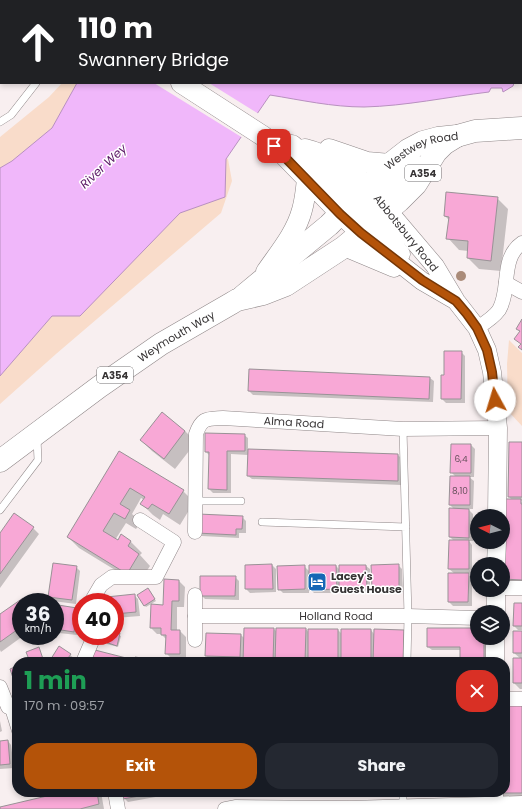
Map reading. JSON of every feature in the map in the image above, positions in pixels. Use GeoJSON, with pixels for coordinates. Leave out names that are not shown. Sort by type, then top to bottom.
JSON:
{"type":"FeatureCollection","features":[{"type":"Feature","properties":{"kind":"highway","name":"Westwey Road"},"geometry":{"type":"LineString","coordinates":[[362,217],[390,164],[408,150],[423,142],[438,138],[457,136],[475,131],[522,128]]}},
{"type":"Feature","properties":{"kind":"highway","name":"Weymouth Way"},"geometry":{"type":"LineString","coordinates":[[0,461],[99,387],[161,344],[237,300],[309,242],[362,217],[416,184],[436,152],[444,144],[457,136]]}},
{"type":"Feature","properties":{"kind":"highway","name":"Weymouth Way"},"geometry":{"type":"LineString","coordinates":[[237,300],[263,294],[286,285],[362,217]]}},
{"type":"Feature","properties":{"kind":"main road"},"geometry":{"type":"LineString","coordinates":[[183,84],[277,142],[343,189],[362,217]]}},
{"type":"Feature","properties":{"kind":"main road"},"geometry":{"type":"LineString","coordinates":[[277,142],[329,148],[367,162],[390,164]]}},
{"type":"Feature","properties":{"kind":"main road"},"geometry":{"type":"LineString","coordinates":[[277,142],[307,179],[362,217]]}},
{"type":"Feature","properties":{"kind":"main road"},"geometry":{"type":"LineString","coordinates":[[260,281],[286,243],[299,220],[307,179]]}},
{"type":"Feature","properties":{"kind":"street","name":"Abbotsbury Road"},"geometry":{"type":"LineString","coordinates":[[362,217],[422,280],[456,301]]}},
{"type":"Feature","properties":{"kind":"street","name":"Abbotsbury Road"},"geometry":{"type":"LineString","coordinates":[[362,217],[434,266],[456,301],[477,328],[487,350],[490,364],[498,428],[497,509]]}},
{"type":"Feature","properties":{"kind":"street"},"geometry":{"type":"LineString","coordinates":[[477,328],[489,320],[498,311],[502,303],[509,260],[522,243]]}},
{"type":"Feature","properties":{"kind":"street"},"geometry":{"type":"LineString","coordinates":[[506,283],[522,292]]}},
{"type":"Feature","properties":{"kind":"street","name":"Alma Road"},"geometry":{"type":"LineString","coordinates":[[195,532],[196,434],[199,425],[207,418],[404,429],[498,428]]}},
{"type":"Feature","properties":{"kind":"street"},"geometry":{"type":"LineString","coordinates":[[96,593],[101,585],[112,577],[156,576],[174,542],[140,520]]}},
{"type":"Feature","properties":{"kind":"street"},"geometry":{"type":"LineString","coordinates":[[510,588],[522,588]]}},
{"type":"Feature","properties":{"kind":"street"},"geometry":{"type":"LineString","coordinates":[[195,595],[195,640]]}},
{"type":"Feature","properties":{"kind":"street","name":"Holland Road"},"geometry":{"type":"LineString","coordinates":[[195,616],[408,616],[470,618]]}},
{"type":"Feature","properties":{"kind":"street"},"geometry":{"type":"LineString","coordinates":[[85,657],[90,645]]}},
{"type":"Feature","properties":{"kind":"street"},"geometry":{"type":"LineString","coordinates":[[495,645],[495,657]]}},
{"type":"Feature","properties":{"kind":"street"},"geometry":{"type":"LineString","coordinates":[[0,687],[12,705]]}},
{"type":"Feature","properties":{"kind":"street"},"geometry":{"type":"LineString","coordinates":[[510,698],[522,699]]}},
{"type":"Feature","properties":{"kind":"street"},"geometry":{"type":"LineString","coordinates":[[116,797],[118,809]]}},
{"type":"Feature","properties":{"kind":"street"},"geometry":{"type":"LineString","coordinates":[[231,808],[350,808],[494,802],[522,803]]}},
{"type":"Feature","properties":{"kind":"lane"},"geometry":{"type":"LineString","coordinates":[[0,122],[11,115],[35,84]]}},
{"type":"Feature","properties":{"kind":"lane"},"geometry":{"type":"LineString","coordinates":[[404,429],[408,616],[407,657]]}},
{"type":"Feature","properties":{"kind":"lane"},"geometry":{"type":"LineString","coordinates":[[0,510],[38,460],[36,433]]}},
{"type":"Feature","properties":{"kind":"lane"},"geometry":{"type":"LineString","coordinates":[[196,501],[241,501]]}},
{"type":"Feature","properties":{"kind":"lane"},"geometry":{"type":"LineString","coordinates":[[262,522],[406,527]]}},
{"type":"Feature","properties":{"kind":"lane"},"geometry":{"type":"LineString","coordinates":[[403,806],[404,797]]}},
{"type":"Feature","properties":{"kind":"shaded area"},"geometry":{"type":"Polygon","coordinates":[[[61,84],[76,84],[52,128],[12,161],[0,168],[0,137],[49,97],[61,84]]]}},
{"type":"Feature","properties":{"kind":"shaded area"},"geometry":{"type":"Polygon","coordinates":[[[117,84],[228,159],[232,181],[221,213],[56,354],[0,404],[0,376],[52,316],[80,315],[180,213],[225,197],[117,84]]]}},
{"type":"Feature","properties":{"kind":"shaded area"},"geometry":{"type":"Polygon","coordinates":[[[509,340],[522,353],[522,426],[508,411],[507,364],[509,340]]]}},
{"type":"Feature","properties":{"kind":"water","name":"River Wey"},"geometry":{"type":"Polygon","coordinates":[[[76,84],[514,84],[513,86],[503,92],[502,88],[491,88],[489,92],[411,103],[364,107],[340,106],[270,95],[226,159],[225,197],[180,213],[80,316],[52,316],[0,376],[0,168],[12,161],[52,128],[76,84]]]}},
{"type":"Feature","properties":{"kind":"pier"},"geometry":{"type":"Polygon","coordinates":[[[156,84],[211,84],[259,114],[243,138],[156,84]]]}},
{"type":"Feature","properties":{"kind":"building"},"geometry":{"type":"Polygon","coordinates":[[[446,192],[498,197],[491,261],[467,258],[468,241],[446,239],[449,217],[444,216],[446,192]]]}},
{"type":"Feature","properties":{"kind":"building"},"geometry":{"type":"Polygon","coordinates":[[[522,319],[522,350],[518,347],[521,344],[514,339],[520,331],[516,329],[522,319]]]}},
{"type":"Feature","properties":{"kind":"building"},"geometry":{"type":"Polygon","coordinates":[[[444,351],[462,351],[461,399],[441,399],[441,375],[444,375],[444,351]]]}},
{"type":"Feature","properties":{"kind":"building"},"geometry":{"type":"Polygon","coordinates":[[[249,369],[430,377],[429,399],[248,391],[249,369]]]}},
{"type":"Feature","properties":{"kind":"building"},"geometry":{"type":"Polygon","coordinates":[[[162,412],[185,431],[164,459],[140,440],[162,412]]]}},
{"type":"Feature","properties":{"kind":"building"},"geometry":{"type":"Polygon","coordinates":[[[205,433],[245,434],[245,451],[227,451],[227,490],[208,489],[209,452],[205,452],[205,433]]]}},
{"type":"Feature","properties":{"kind":"building"},"geometry":{"type":"Polygon","coordinates":[[[509,442],[522,442],[522,497],[508,497],[509,442]]]}},
{"type":"Feature","properties":{"kind":"building"},"geometry":{"type":"Polygon","coordinates":[[[451,444],[471,444],[471,473],[450,473],[451,444]]]}},
{"type":"Feature","properties":{"kind":"building"},"geometry":{"type":"Polygon","coordinates":[[[248,449],[398,454],[398,481],[247,476],[248,449]]]}},
{"type":"Feature","properties":{"kind":"building"},"geometry":{"type":"Polygon","coordinates":[[[119,451],[184,490],[169,514],[152,504],[148,509],[140,504],[145,497],[130,488],[120,504],[130,510],[125,519],[114,513],[103,531],[118,540],[121,534],[131,541],[128,546],[139,554],[127,574],[67,537],[119,451]]]}},
{"type":"Feature","properties":{"kind":"building"},"geometry":{"type":"Polygon","coordinates":[[[450,476],[470,476],[470,505],[449,505],[450,476]]]}},
{"type":"Feature","properties":{"kind":"building"},"geometry":{"type":"Polygon","coordinates":[[[503,499],[521,499],[522,580],[510,579],[510,557],[503,557],[503,549],[510,549],[510,509],[503,509],[503,499]]]}},
{"type":"Feature","properties":{"kind":"building"},"geometry":{"type":"Polygon","coordinates":[[[449,508],[469,509],[469,538],[449,537],[449,508]]]}},
{"type":"Feature","properties":{"kind":"building"},"geometry":{"type":"Polygon","coordinates":[[[14,513],[34,527],[0,574],[0,533],[14,513]]]}},
{"type":"Feature","properties":{"kind":"building"},"geometry":{"type":"Polygon","coordinates":[[[198,514],[243,516],[242,529],[236,529],[236,535],[197,533],[198,514]]]}},
{"type":"Feature","properties":{"kind":"building"},"geometry":{"type":"Polygon","coordinates":[[[449,540],[469,540],[469,569],[448,569],[449,540]]]}},
{"type":"Feature","properties":{"kind":"building"},"geometry":{"type":"Polygon","coordinates":[[[53,563],[77,566],[72,600],[64,599],[64,593],[49,593],[53,563]]]}},
{"type":"Feature","properties":{"kind":"building"},"geometry":{"type":"Polygon","coordinates":[[[272,564],[273,589],[245,589],[245,565],[272,564]]]}},
{"type":"Feature","properties":{"kind":"building"},"geometry":{"type":"Polygon","coordinates":[[[399,564],[399,589],[372,589],[371,565],[399,564]]]}},
{"type":"Feature","properties":{"kind":"building"},"geometry":{"type":"Polygon","coordinates":[[[305,565],[305,589],[278,590],[277,566],[305,565]]]}},
{"type":"Feature","properties":{"kind":"building"},"geometry":{"type":"Polygon","coordinates":[[[309,565],[336,565],[337,589],[309,590],[309,565]]]}},
{"type":"Feature","properties":{"kind":"building"},"geometry":{"type":"Polygon","coordinates":[[[339,565],[366,565],[367,589],[339,589],[339,565]]]}},
{"type":"Feature","properties":{"kind":"building"},"geometry":{"type":"Polygon","coordinates":[[[448,573],[469,573],[468,602],[448,602],[448,573]]]}},
{"type":"Feature","properties":{"kind":"building"},"geometry":{"type":"Polygon","coordinates":[[[200,576],[236,576],[235,596],[200,596],[200,576]]]}},
{"type":"Feature","properties":{"kind":"building"},"geometry":{"type":"Polygon","coordinates":[[[164,579],[179,580],[179,601],[172,601],[171,630],[180,630],[180,654],[165,654],[166,635],[161,635],[161,628],[150,628],[151,604],[163,605],[164,579]]]}},
{"type":"Feature","properties":{"kind":"building"},"geometry":{"type":"Polygon","coordinates":[[[148,588],[155,599],[144,606],[137,595],[148,588]]]}},
{"type":"Feature","properties":{"kind":"building"},"geometry":{"type":"Polygon","coordinates":[[[135,594],[136,612],[124,613],[124,595],[135,594]]]}},
{"type":"Feature","properties":{"kind":"building"},"geometry":{"type":"Polygon","coordinates":[[[514,603],[522,603],[522,626],[513,626],[514,603]]]}},
{"type":"Feature","properties":{"kind":"building"},"geometry":{"type":"Polygon","coordinates":[[[12,606],[12,633],[0,642],[0,614],[12,606]]]}},
{"type":"Feature","properties":{"kind":"building"},"geometry":{"type":"Polygon","coordinates":[[[64,606],[72,607],[72,632],[64,630],[64,606]]]}},
{"type":"Feature","properties":{"kind":"building"},"geometry":{"type":"Polygon","coordinates":[[[244,628],[274,628],[273,657],[243,657],[244,628]]]}},
{"type":"Feature","properties":{"kind":"building"},"geometry":{"type":"Polygon","coordinates":[[[276,628],[306,628],[305,657],[275,657],[276,628]]]}},
{"type":"Feature","properties":{"kind":"building"},"geometry":{"type":"Polygon","coordinates":[[[427,628],[470,628],[470,645],[484,645],[484,657],[460,657],[460,647],[427,647],[427,628]]]}},
{"type":"Feature","properties":{"kind":"building"},"geometry":{"type":"Polygon","coordinates":[[[308,629],[338,629],[338,657],[308,657],[308,629]]]}},
{"type":"Feature","properties":{"kind":"building"},"geometry":{"type":"Polygon","coordinates":[[[341,629],[371,629],[371,657],[341,657],[341,629]]]}},
{"type":"Feature","properties":{"kind":"building"},"geometry":{"type":"Polygon","coordinates":[[[374,629],[404,630],[403,657],[373,657],[374,629]]]}},
{"type":"Feature","properties":{"kind":"building"},"geometry":{"type":"Polygon","coordinates":[[[513,631],[522,631],[522,653],[513,653],[513,631]]]}},
{"type":"Feature","properties":{"kind":"building"},"geometry":{"type":"Polygon","coordinates":[[[206,633],[241,634],[240,657],[205,656],[206,633]]]}},
{"type":"Feature","properties":{"kind":"building"},"geometry":{"type":"Polygon","coordinates":[[[59,646],[71,654],[69,657],[52,657],[59,646]]]}},
{"type":"Feature","properties":{"kind":"building"},"geometry":{"type":"Polygon","coordinates":[[[39,647],[42,657],[28,657],[26,652],[39,647]]]}},
{"type":"Feature","properties":{"kind":"building"},"geometry":{"type":"Polygon","coordinates":[[[91,649],[122,657],[89,657],[91,649]]]}},
{"type":"Feature","properties":{"kind":"building"},"geometry":{"type":"Polygon","coordinates":[[[513,658],[522,658],[522,683],[513,683],[513,658]]]}},
{"type":"Feature","properties":{"kind":"building"},"geometry":{"type":"Polygon","coordinates":[[[510,704],[522,704],[522,793],[510,793],[510,704]]]}},
{"type":"Feature","properties":{"kind":"building"},"geometry":{"type":"Polygon","coordinates":[[[8,740],[10,764],[0,765],[0,741],[8,740]]]}},
{"type":"Feature","properties":{"kind":"building"},"geometry":{"type":"Polygon","coordinates":[[[43,797],[98,797],[99,804],[80,809],[0,809],[0,807],[43,797]]]}},
{"type":"Feature","properties":{"kind":"building"},"geometry":{"type":"Polygon","coordinates":[[[123,797],[134,797],[123,799],[123,797]]]}},
{"type":"Feature","properties":{"kind":"place","name":"Lacey's Guest House"},"geometry":{"type":"Point","coordinates":[317,582]}},
{"type":"Feature","properties":{"kind":"route"},"geometry":{"type":"LineString","coordinates":[[274,146],[340,214],[361,233],[422,280],[456,301],[477,328],[487,350],[492,372],[495,400]]}}]}
